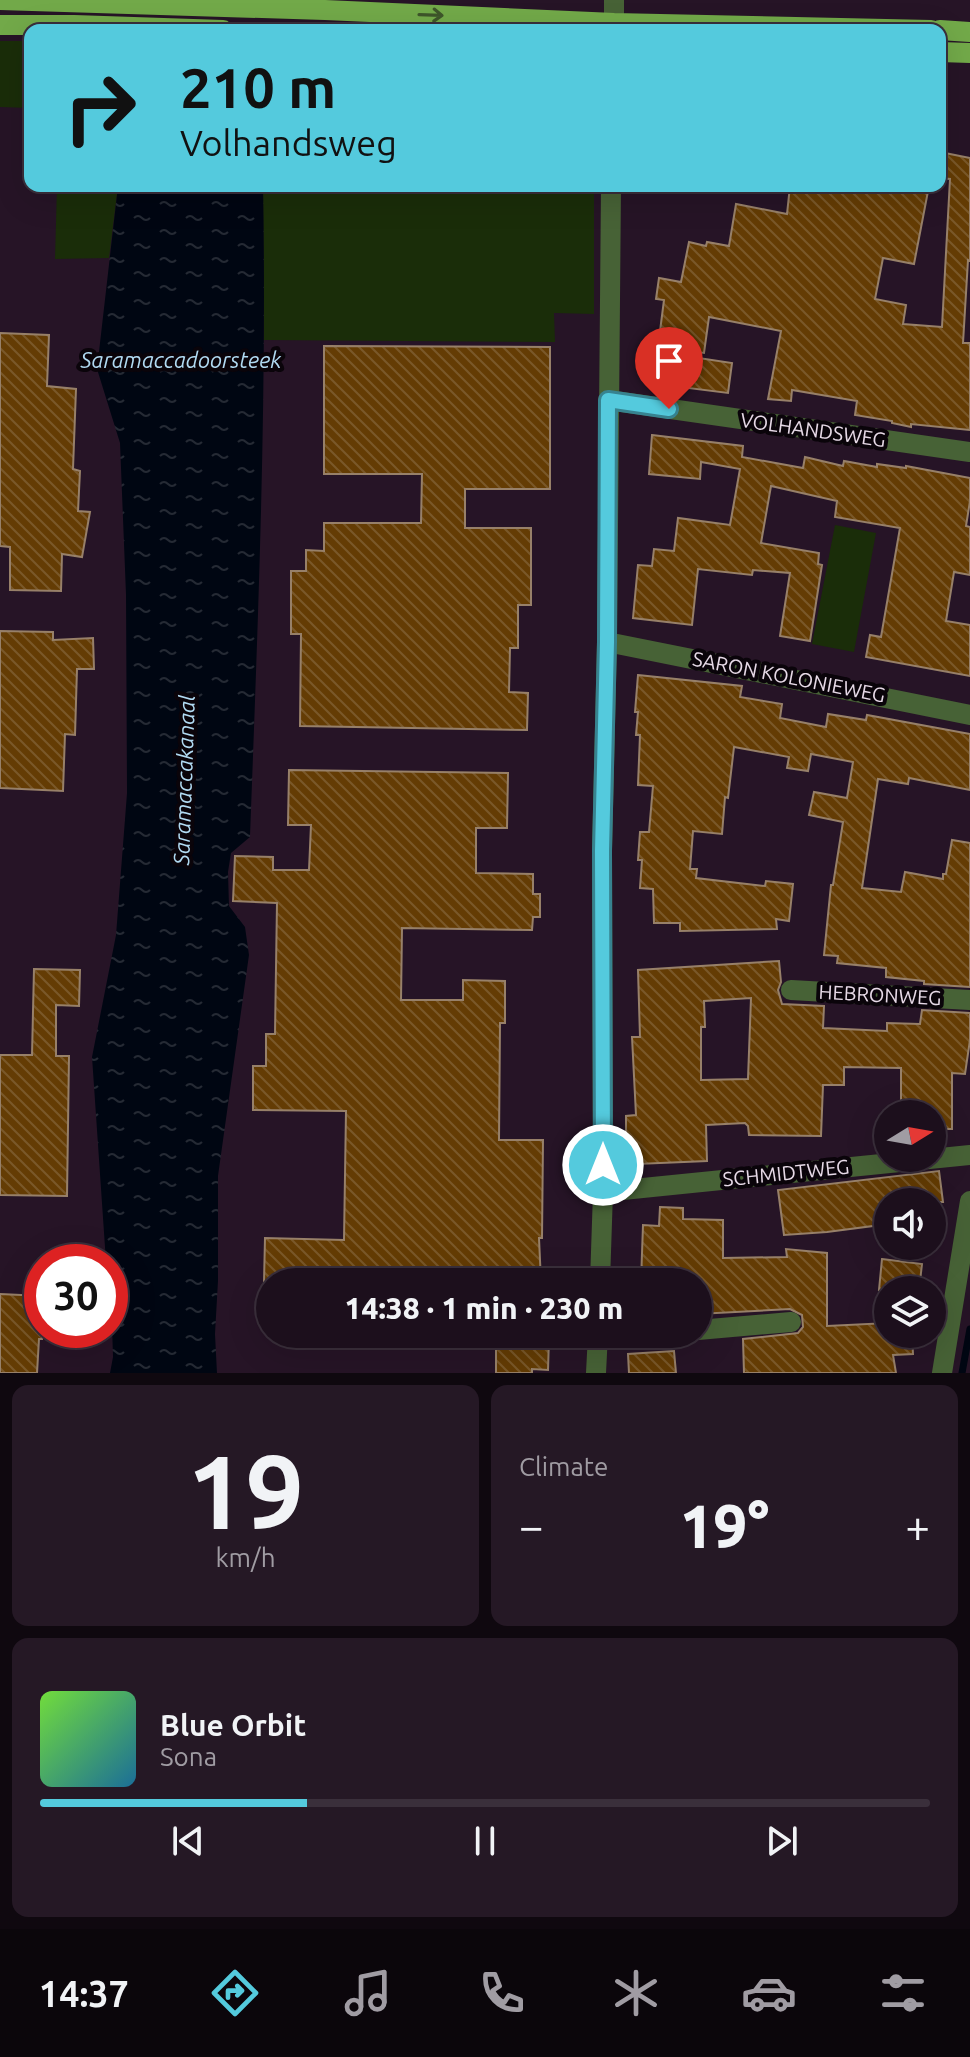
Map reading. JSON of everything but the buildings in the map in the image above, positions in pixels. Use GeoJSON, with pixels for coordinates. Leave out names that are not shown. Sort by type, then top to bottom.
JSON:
{"type":"FeatureCollection","features":[{"type":"Feature","properties":{"kind":"main road"},"geometry":{"type":"LineString","coordinates":[[0,0],[72,14],[166,24]]}},
{"type":"Feature","properties":{"kind":"main road"},"geometry":{"type":"LineString","coordinates":[[0,25],[72,14],[325,10],[659,24]]}},
{"type":"Feature","properties":{"kind":"main road"},"geometry":{"type":"LineString","coordinates":[[946,30],[970,32]]}},
{"type":"Feature","properties":{"kind":"main road"},"geometry":{"type":"LineString","coordinates":[[946,52],[970,53]]}},
{"type":"Feature","properties":{"kind":"street"},"geometry":{"type":"LineString","coordinates":[[614,0],[614,23]]}},
{"type":"Feature","properties":{"kind":"street"},"geometry":{"type":"LineString","coordinates":[[600,1268],[602,851],[611,192]]}},
{"type":"Feature","properties":{"kind":"street","name":"VOLHANDSWEG"},"geometry":{"type":"LineString","coordinates":[[608,400],[970,452]]}},
{"type":"Feature","properties":{"kind":"street","name":"SARON KOLONIEWEG"},"geometry":{"type":"LineString","coordinates":[[607,642],[970,715]]}},
{"type":"Feature","properties":{"kind":"street","name":"HEBRONWEG"},"geometry":{"type":"LineString","coordinates":[[791,990],[970,1000]]}},
{"type":"Feature","properties":{"kind":"street","name":"SCHMIDTWEG"},"geometry":{"type":"LineString","coordinates":[[603,1192],[970,1155]]}},
{"type":"Feature","properties":{"kind":"street"},"geometry":{"type":"LineString","coordinates":[[942,1373],[970,1201]]}},
{"type":"Feature","properties":{"kind":"street"},"geometry":{"type":"LineString","coordinates":[[712,1329],[791,1322]]}},
{"type":"Feature","properties":{"kind":"street"},"geometry":{"type":"LineString","coordinates":[[596,1373],[597,1348]]}},
{"type":"Feature","properties":{"kind":"green space"},"geometry":{"type":"Polygon","coordinates":[[[0,41],[24,41],[24,108],[0,107],[0,41]]]}},
{"type":"Feature","properties":{"kind":"green space"},"geometry":{"type":"Polygon","coordinates":[[[57,192],[117,192],[109,258],[55,259],[57,192]]]}},
{"type":"Feature","properties":{"kind":"green space"},"geometry":{"type":"Polygon","coordinates":[[[263,192],[594,192],[594,314],[554,313],[555,342],[264,340],[263,192]]]}},
{"type":"Feature","properties":{"kind":"green space"},"geometry":{"type":"Polygon","coordinates":[[[835,525],[876,533],[854,652],[812,644],[835,525]]]}},
{"type":"Feature","properties":{"kind":"water","name":"Saramaccadoorsteek"},"geometry":{"type":"Polygon","coordinates":[[[117,192],[263,192],[263,430],[250,837],[231,853],[228,872],[229,906],[245,927],[249,955],[218,1176],[217,1373],[110,1373],[113,1348],[128,1348],[128,1244],[105,1244],[92,1057],[116,935],[127,793],[126,595],[120,443],[97,369],[117,192]]]}},
{"type":"Feature","properties":{"kind":"waterway"},"geometry":{"type":"LineString","coordinates":[[962,1373],[970,1329]]}},
{"type":"Feature","properties":{"kind":"route"},"geometry":{"type":"LineString","coordinates":[[603,1165],[602,851],[608,400],[669,409]]}},
{"type":"Feature","properties":{"kind":"water label","name":"Saramaccakanaal"},"geometry":{"type":"Point","coordinates":[184,780]}}]}
